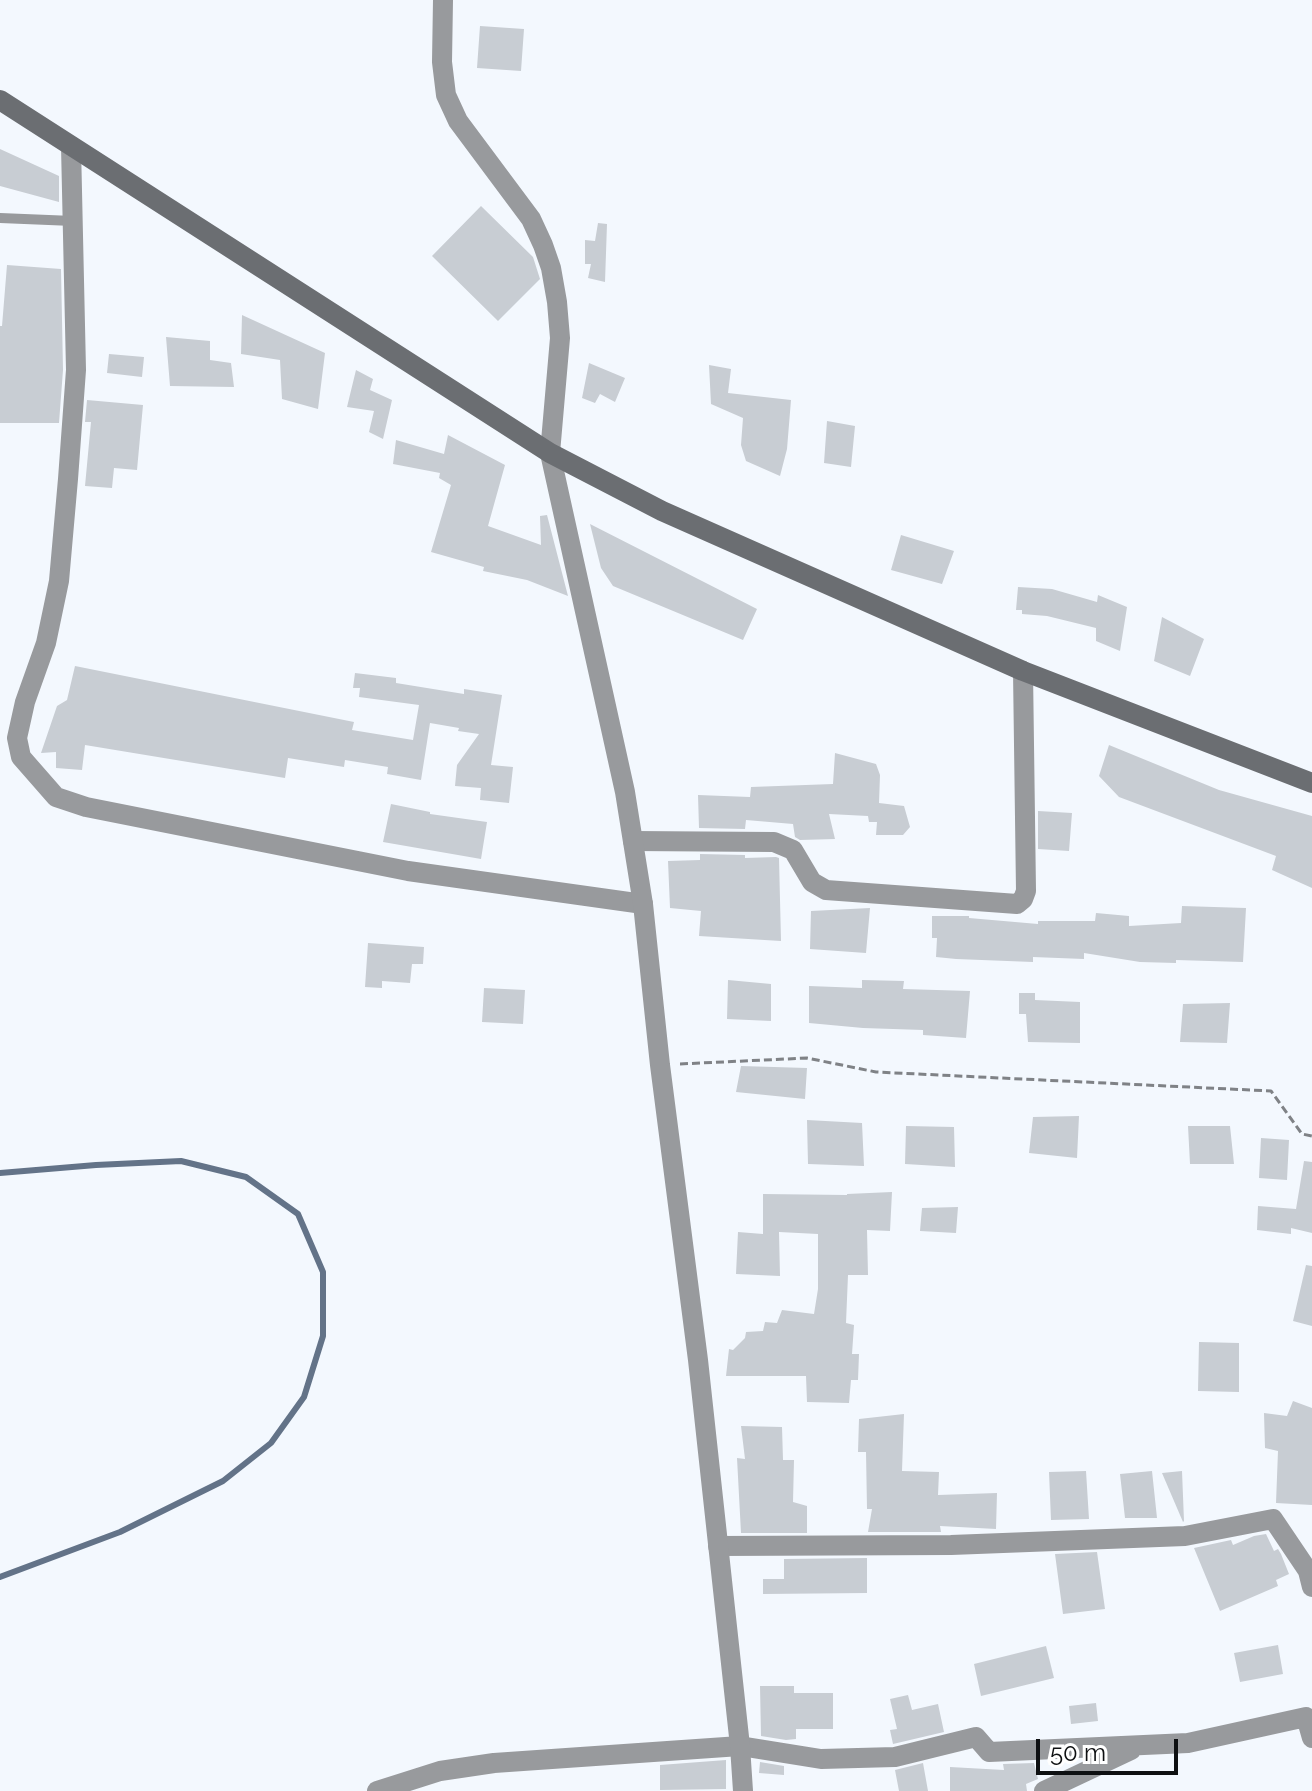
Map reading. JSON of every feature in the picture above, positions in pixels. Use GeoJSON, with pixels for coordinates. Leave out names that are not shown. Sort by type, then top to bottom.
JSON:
{"type":"FeatureCollection","features":[{"type":"Feature","properties":{"kind":"main road"},"geometry":{"type":"LineString","coordinates":[[0,100],[550,453],[662,511],[1023,671],[1312,783]]}},
{"type":"Feature","properties":{"kind":"street"},"geometry":{"type":"LineString","coordinates":[[443,0],[442,70],[446,95],[458,121],[531,219],[551,268],[557,302],[560,338],[550,453],[625,792],[643,904],[660,1065],[698,1360],[743,1791]]}},
{"type":"Feature","properties":{"kind":"street"},"geometry":{"type":"LineString","coordinates":[[71,146],[76,370],[59,581],[46,643],[25,702],[17,738],[21,757],[56,797],[86,807],[408,871],[643,904]]}},
{"type":"Feature","properties":{"kind":"street"},"geometry":{"type":"LineString","coordinates":[[633,841],[774,842],[793,850],[812,882],[826,890],[1017,904],[1026,891],[1023,671]]}},
{"type":"Feature","properties":{"kind":"street"},"geometry":{"type":"LineString","coordinates":[[718,1546],[951,1545],[1185,1536],[1273,1519],[1308,1571],[1312,1587]]}},
{"type":"Feature","properties":{"kind":"street"},"geometry":{"type":"LineString","coordinates":[[377,1791],[440,1771],[494,1763],[740,1746],[821,1759],[895,1757],[976,1737],[989,1752],[1188,1743],[1309,1713],[1312,1738]]}},
{"type":"Feature","properties":{"kind":"street"},"geometry":{"type":"LineString","coordinates":[[1044,1791],[1140,1746]]}},
{"type":"Feature","properties":{"kind":"lane"},"geometry":{"type":"LineString","coordinates":[[0,218],[73,221]]}},
{"type":"Feature","properties":{"kind":"path"},"geometry":{"type":"LineString","coordinates":[[660,1065],[807,1058],[876,1072],[1271,1091],[1302,1134],[1312,1136]]}},
{"type":"Feature","properties":{"kind":"building"},"geometry":{"type":"Polygon","coordinates":[[[480,26],[524,29],[521,71],[477,68],[480,26]]]}},
{"type":"Feature","properties":{"kind":"building"},"geometry":{"type":"Polygon","coordinates":[[[0,149],[59,176],[59,202],[0,186],[0,149]]]}},
{"type":"Feature","properties":{"kind":"building"},"geometry":{"type":"Polygon","coordinates":[[[481,206],[533,257],[540,279],[498,321],[432,256],[481,206]]]}},
{"type":"Feature","properties":{"kind":"building"},"geometry":{"type":"Polygon","coordinates":[[[598,223],[607,224],[605,282],[588,278],[591,264],[585,264],[585,240],[595,241],[598,223]]]}},
{"type":"Feature","properties":{"kind":"building"},"geometry":{"type":"Polygon","coordinates":[[[7,265],[61,269],[63,370],[59,423],[0,423],[0,326],[7,265]]]}},
{"type":"Feature","properties":{"kind":"building"},"geometry":{"type":"Polygon","coordinates":[[[242,315],[325,353],[318,409],[282,399],[280,360],[241,354],[242,315]]]}},
{"type":"Feature","properties":{"kind":"building"},"geometry":{"type":"Polygon","coordinates":[[[166,337],[210,341],[210,360],[231,363],[234,387],[170,386],[166,337]]]}},
{"type":"Feature","properties":{"kind":"building"},"geometry":{"type":"Polygon","coordinates":[[[109,354],[144,357],[142,377],[107,373],[109,354]]]}},
{"type":"Feature","properties":{"kind":"building"},"geometry":{"type":"Polygon","coordinates":[[[589,363],[625,378],[615,402],[600,394],[595,403],[582,398],[589,363]]]}},
{"type":"Feature","properties":{"kind":"building"},"geometry":{"type":"Polygon","coordinates":[[[709,365],[731,369],[728,393],[791,400],[787,449],[780,476],[746,461],[741,445],[743,418],[711,404],[709,365]]]}},
{"type":"Feature","properties":{"kind":"building"},"geometry":{"type":"Polygon","coordinates":[[[356,370],[373,379],[370,390],[392,400],[383,439],[369,432],[374,411],[347,407],[356,370]]]}},
{"type":"Feature","properties":{"kind":"building"},"geometry":{"type":"Polygon","coordinates":[[[87,400],[143,405],[137,470],[114,468],[112,488],[85,486],[91,422],[85,422],[87,400]]]}},
{"type":"Feature","properties":{"kind":"building"},"geometry":{"type":"Polygon","coordinates":[[[827,421],[855,426],[851,467],[824,463],[827,421]]]}},
{"type":"Feature","properties":{"kind":"building"},"geometry":{"type":"Polygon","coordinates":[[[448,435],[505,465],[488,526],[541,545],[540,516],[547,515],[568,596],[527,580],[483,571],[484,567],[431,552],[451,485],[439,478],[440,473],[393,464],[396,440],[444,454],[448,435]]]}},
{"type":"Feature","properties":{"kind":"building"},"geometry":{"type":"Polygon","coordinates":[[[590,524],[757,609],[743,640],[613,586],[601,568],[590,524]]]}},
{"type":"Feature","properties":{"kind":"building"},"geometry":{"type":"Polygon","coordinates":[[[901,535],[954,551],[942,584],[891,570],[901,535]]]}},
{"type":"Feature","properties":{"kind":"building"},"geometry":{"type":"Polygon","coordinates":[[[1018,587],[1052,589],[1097,602],[1098,595],[1127,607],[1120,651],[1096,641],[1096,628],[1047,616],[1022,614],[1022,610],[1016,610],[1018,587]]]}},
{"type":"Feature","properties":{"kind":"building"},"geometry":{"type":"Polygon","coordinates":[[[1162,617],[1204,639],[1190,676],[1154,661],[1162,617]]]}},
{"type":"Feature","properties":{"kind":"building"},"geometry":{"type":"Polygon","coordinates":[[[75,666],[354,722],[352,730],[413,740],[419,705],[359,697],[360,688],[353,688],[355,673],[396,678],[396,683],[464,694],[464,689],[502,695],[491,765],[513,767],[509,803],[480,800],[481,788],[455,786],[457,765],[479,734],[430,723],[421,780],[387,774],[388,767],[345,760],[344,767],[288,758],[285,778],[85,745],[82,770],[56,768],[56,752],[41,753],[57,706],[67,700],[75,666]]]}},
{"type":"Feature","properties":{"kind":"building"},"geometry":{"type":"Polygon","coordinates":[[[1109,745],[1219,790],[1312,816],[1312,888],[1272,870],[1276,856],[1119,797],[1099,776],[1109,745]]]}},
{"type":"Feature","properties":{"kind":"building"},"geometry":{"type":"Polygon","coordinates":[[[835,753],[876,764],[880,775],[879,803],[904,806],[910,827],[903,835],[876,835],[877,822],[869,822],[868,816],[829,814],[835,839],[800,840],[795,837],[793,824],[746,820],[745,829],[699,828],[698,795],[750,797],[751,787],[833,784],[835,753]]]}},
{"type":"Feature","properties":{"kind":"building"},"geometry":{"type":"Polygon","coordinates":[[[391,804],[430,814],[487,822],[481,859],[383,842],[391,804]]]}},
{"type":"Feature","properties":{"kind":"building"},"geometry":{"type":"Polygon","coordinates":[[[1038,811],[1072,813],[1069,851],[1038,849],[1038,811]]]}},
{"type":"Feature","properties":{"kind":"building"},"geometry":{"type":"Polygon","coordinates":[[[700,854],[779,858],[781,941],[699,936],[701,911],[670,908],[668,861],[700,860],[700,854]]]}},
{"type":"Feature","properties":{"kind":"building"},"geometry":{"type":"Polygon","coordinates":[[[1182,906],[1246,908],[1243,962],[1140,962],[1084,953],[1084,959],[1033,957],[1033,962],[956,959],[936,957],[937,938],[932,938],[932,916],[969,916],[1038,924],[1038,921],[1095,921],[1096,913],[1129,916],[1129,926],[1181,923],[1182,906]]]}},
{"type":"Feature","properties":{"kind":"building"},"geometry":{"type":"Polygon","coordinates":[[[870,908],[866,953],[810,949],[811,911],[870,908]]]}},
{"type":"Feature","properties":{"kind":"building"},"geometry":{"type":"Polygon","coordinates":[[[368,943],[424,947],[423,964],[412,964],[410,983],[382,981],[382,988],[365,987],[368,943]]]}},
{"type":"Feature","properties":{"kind":"building"},"geometry":{"type":"Polygon","coordinates":[[[728,980],[771,984],[771,1021],[727,1019],[728,980]]]}},
{"type":"Feature","properties":{"kind":"building"},"geometry":{"type":"Polygon","coordinates":[[[862,980],[904,981],[903,989],[970,991],[966,1038],[923,1035],[923,1030],[809,1023],[809,986],[862,988],[862,980]]]}},
{"type":"Feature","properties":{"kind":"building"},"geometry":{"type":"Polygon","coordinates":[[[484,988],[525,990],[523,1024],[482,1022],[484,988]]]}},
{"type":"Feature","properties":{"kind":"building"},"geometry":{"type":"Polygon","coordinates":[[[1019,993],[1035,993],[1035,1000],[1080,1002],[1080,1043],[1028,1042],[1026,1014],[1019,1014],[1019,993]]]}},
{"type":"Feature","properties":{"kind":"building"},"geometry":{"type":"Polygon","coordinates":[[[1230,1003],[1227,1043],[1180,1042],[1183,1004],[1230,1003]]]}},
{"type":"Feature","properties":{"kind":"building"},"geometry":{"type":"Polygon","coordinates":[[[741,1066],[807,1068],[805,1099],[736,1092],[741,1066]]]}},
{"type":"Feature","properties":{"kind":"building"},"geometry":{"type":"Polygon","coordinates":[[[1079,1116],[1077,1158],[1029,1153],[1033,1117],[1079,1116]]]}},
{"type":"Feature","properties":{"kind":"building"},"geometry":{"type":"Polygon","coordinates":[[[807,1120],[862,1123],[864,1166],[808,1164],[807,1120]]]}},
{"type":"Feature","properties":{"kind":"building"},"geometry":{"type":"Polygon","coordinates":[[[906,1126],[954,1127],[955,1167],[905,1164],[906,1126]]]}},
{"type":"Feature","properties":{"kind":"building"},"geometry":{"type":"Polygon","coordinates":[[[1188,1126],[1230,1126],[1234,1164],[1190,1164],[1188,1126]]]}},
{"type":"Feature","properties":{"kind":"building"},"geometry":{"type":"Polygon","coordinates":[[[1261,1138],[1289,1140],[1287,1180],[1259,1178],[1261,1138]]]}},
{"type":"Feature","properties":{"kind":"building"},"geometry":{"type":"Polygon","coordinates":[[[1304,1161],[1312,1162],[1312,1233],[1291,1228],[1291,1234],[1257,1230],[1258,1206],[1296,1209],[1304,1161]]]}},
{"type":"Feature","properties":{"kind":"building"},"geometry":{"type":"Polygon","coordinates":[[[892,1192],[890,1231],[867,1230],[868,1275],[848,1275],[846,1323],[854,1325],[852,1354],[859,1354],[858,1380],[851,1380],[849,1403],[807,1402],[806,1376],[726,1376],[729,1349],[733,1350],[745,1338],[746,1332],[763,1331],[765,1322],[777,1323],[782,1310],[814,1314],[818,1289],[818,1234],[779,1232],[780,1276],[736,1274],[738,1232],[763,1234],[763,1194],[892,1192]]]}},
{"type":"Feature","properties":{"kind":"building"},"geometry":{"type":"Polygon","coordinates":[[[958,1207],[956,1233],[920,1231],[922,1208],[958,1207]]]}},
{"type":"Feature","properties":{"kind":"building"},"geometry":{"type":"Polygon","coordinates":[[[1306,1265],[1312,1266],[1312,1326],[1293,1321],[1306,1265]]]}},
{"type":"Feature","properties":{"kind":"building"},"geometry":{"type":"Polygon","coordinates":[[[1199,1342],[1239,1343],[1239,1392],[1198,1391],[1199,1342]]]}},
{"type":"Feature","properties":{"kind":"building"},"geometry":{"type":"Polygon","coordinates":[[[1293,1401],[1312,1408],[1312,1505],[1276,1503],[1278,1451],[1265,1448],[1264,1413],[1287,1416],[1293,1401]]]}},
{"type":"Feature","properties":{"kind":"building"},"geometry":{"type":"Polygon","coordinates":[[[904,1414],[902,1471],[939,1472],[938,1495],[997,1493],[996,1529],[940,1526],[941,1532],[868,1532],[872,1509],[867,1509],[866,1452],[858,1452],[859,1419],[904,1414]]]}},
{"type":"Feature","properties":{"kind":"building"},"geometry":{"type":"Polygon","coordinates":[[[741,1426],[782,1427],[783,1460],[794,1460],[793,1502],[807,1506],[807,1533],[741,1533],[737,1458],[745,1459],[741,1426]]]}},
{"type":"Feature","properties":{"kind":"building"},"geometry":{"type":"Polygon","coordinates":[[[1086,1471],[1089,1519],[1051,1520],[1049,1472],[1086,1471]]]}},
{"type":"Feature","properties":{"kind":"building"},"geometry":{"type":"Polygon","coordinates":[[[1152,1471],[1157,1518],[1125,1518],[1120,1474],[1152,1471]]]}},
{"type":"Feature","properties":{"kind":"building"},"geometry":{"type":"Polygon","coordinates":[[[1182,1471],[1184,1521],[1183,1522],[1162,1473],[1182,1471]]]}},
{"type":"Feature","properties":{"kind":"building"},"geometry":{"type":"Polygon","coordinates":[[[1266,1534],[1274,1551],[1278,1549],[1281,1554],[1289,1574],[1276,1580],[1278,1586],[1220,1611],[1194,1548],[1231,1540],[1233,1545],[1266,1534]]]}},
{"type":"Feature","properties":{"kind":"building"},"geometry":{"type":"Polygon","coordinates":[[[1097,1552],[1105,1609],[1063,1614],[1055,1554],[1097,1552]]]}},
{"type":"Feature","properties":{"kind":"building"},"geometry":{"type":"Polygon","coordinates":[[[867,1558],[867,1593],[763,1594],[763,1579],[784,1579],[784,1559],[867,1558]]]}},
{"type":"Feature","properties":{"kind":"building"},"geometry":{"type":"Polygon","coordinates":[[[1278,1645],[1283,1674],[1240,1682],[1234,1653],[1278,1645]]]}},
{"type":"Feature","properties":{"kind":"building"},"geometry":{"type":"Polygon","coordinates":[[[1046,1646],[1054,1678],[981,1696],[974,1664],[1046,1646]]]}},
{"type":"Feature","properties":{"kind":"building"},"geometry":{"type":"Polygon","coordinates":[[[760,1686],[794,1686],[794,1693],[833,1693],[833,1729],[796,1729],[796,1739],[786,1740],[761,1736],[760,1686]]]}},
{"type":"Feature","properties":{"kind":"building"},"geometry":{"type":"Polygon","coordinates":[[[908,1695],[912,1710],[938,1704],[944,1732],[893,1744],[890,1730],[897,1729],[890,1699],[908,1695]]]}},
{"type":"Feature","properties":{"kind":"building"},"geometry":{"type":"Polygon","coordinates":[[[1096,1703],[1098,1721],[1071,1724],[1069,1706],[1096,1703]]]}},
{"type":"Feature","properties":{"kind":"building"},"geometry":{"type":"Polygon","coordinates":[[[726,1760],[726,1789],[660,1790],[660,1765],[726,1760]]]}},
{"type":"Feature","properties":{"kind":"building"},"geometry":{"type":"Polygon","coordinates":[[[760,1762],[784,1766],[784,1775],[759,1773],[760,1762]]]}},
{"type":"Feature","properties":{"kind":"building"},"geometry":{"type":"Polygon","coordinates":[[[923,1763],[928,1791],[899,1791],[895,1770],[923,1763]]]}},
{"type":"Feature","properties":{"kind":"building"},"geometry":{"type":"Polygon","coordinates":[[[1034,1763],[1038,1779],[1026,1784],[1027,1791],[950,1791],[950,1767],[1004,1770],[1003,1764],[1034,1763]]]}},
{"type":"Feature","properties":{"kind":"waterway"},"geometry":{"type":"LineString","coordinates":[[0,1173],[181,1161],[246,1177],[298,1214],[323,1272],[323,1336],[304,1397],[271,1443],[223,1481],[120,1532],[0,1577]]}}]}
